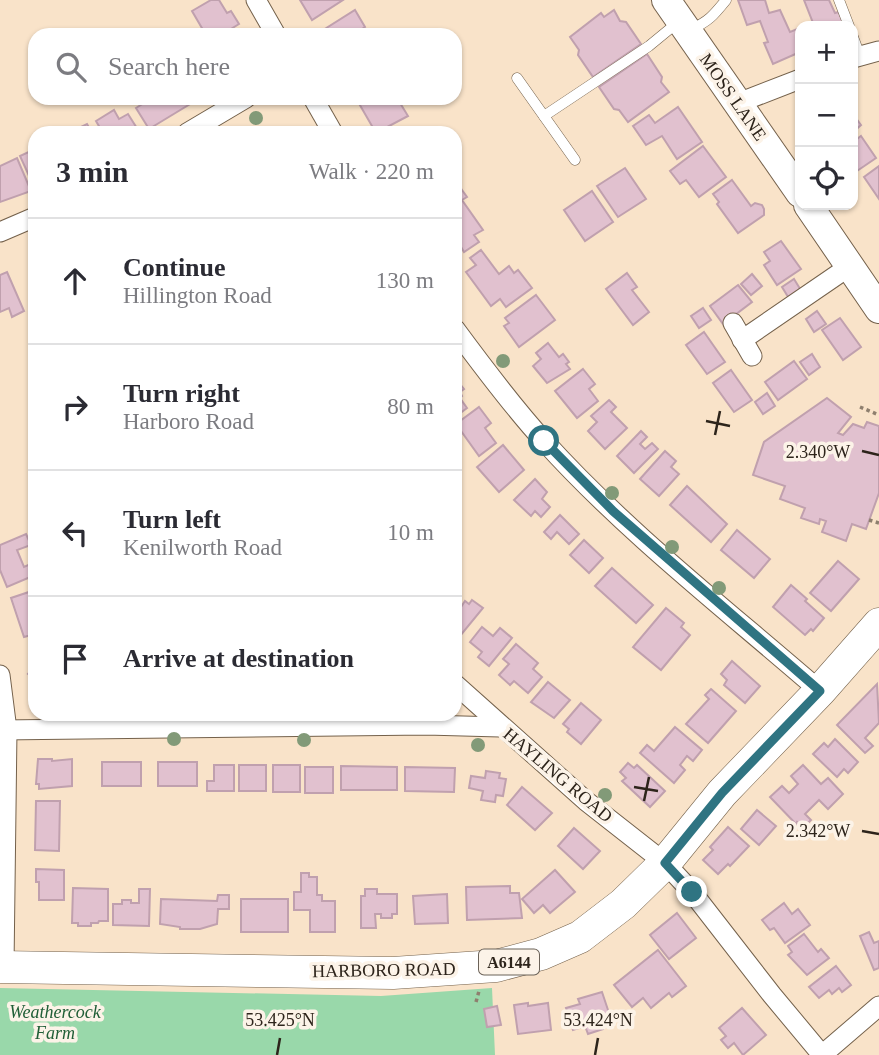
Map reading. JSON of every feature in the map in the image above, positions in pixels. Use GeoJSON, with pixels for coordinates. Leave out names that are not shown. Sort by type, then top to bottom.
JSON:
{"type":"FeatureCollection","features":[{"type":"Feature","properties":{"kind":"main road","name":"HARBORO ROAD"},"geometry":{"type":"LineString","coordinates":[[2,967],[393,973],[496,966],[541,954],[580,937],[623,904],[665,863],[722,793],[820,691],[879,624]]}},
{"type":"Feature","properties":{"kind":"street"},"geometry":{"type":"LineString","coordinates":[[256,0],[272,28]]}},
{"type":"Feature","properties":{"kind":"street","name":"MOSS LANE"},"geometry":{"type":"LineString","coordinates":[[678,18],[795,186]]}},
{"type":"Feature","properties":{"kind":"street"},"geometry":{"type":"LineString","coordinates":[[858,51],[879,51]]}},
{"type":"Feature","properties":{"kind":"street"},"geometry":{"type":"LineString","coordinates":[[738,103],[795,81]]}},
{"type":"Feature","properties":{"kind":"street"},"geometry":{"type":"LineString","coordinates":[[199,126],[234,105]]}},
{"type":"Feature","properties":{"kind":"street"},"geometry":{"type":"LineString","coordinates":[[317,105],[329,126]]}},
{"type":"Feature","properties":{"kind":"street"},"geometry":{"type":"LineString","coordinates":[[811,210],[879,309]]}},
{"type":"Feature","properties":{"kind":"street"},"geometry":{"type":"LineString","coordinates":[[0,232],[28,220]]}},
{"type":"Feature","properties":{"kind":"street"},"geometry":{"type":"LineString","coordinates":[[742,340],[850,266]]}},
{"type":"Feature","properties":{"kind":"street"},"geometry":{"type":"LineString","coordinates":[[462,338],[544,441],[613,511],[820,691]]}},
{"type":"Feature","properties":{"kind":"street"},"geometry":{"type":"LineString","coordinates":[[0,675],[4,730],[2,967]]}},
{"type":"Feature","properties":{"kind":"street","name":"HAYLING ROAD"},"geometry":{"type":"LineString","coordinates":[[462,691],[586,801],[665,863],[692,892],[822,1055]]}},
{"type":"Feature","properties":{"kind":"street"},"geometry":{"type":"LineString","coordinates":[[4,730],[388,721]]}},
{"type":"Feature","properties":{"kind":"street"},"geometry":{"type":"LineString","coordinates":[[441,721],[500,727]]}},
{"type":"Feature","properties":{"kind":"street"},"geometry":{"type":"LineString","coordinates":[[822,1055],[879,1006]]}},
{"type":"Feature","properties":{"kind":"lane"},"geometry":{"type":"LineString","coordinates":[[544,116],[649,46],[678,18],[709,20],[726,0]]}},
{"type":"Feature","properties":{"kind":"lane"},"geometry":{"type":"LineString","coordinates":[[839,0],[847,21]]}},
{"type":"Feature","properties":{"kind":"lane"},"geometry":{"type":"LineString","coordinates":[[517,78],[575,160]]}},
{"type":"Feature","properties":{"kind":"path"},"geometry":{"type":"LineString","coordinates":[[860,407],[879,415]]}},
{"type":"Feature","properties":{"kind":"path"},"geometry":{"type":"LineString","coordinates":[[869,520],[879,523]]}},
{"type":"Feature","properties":{"kind":"path"},"geometry":{"type":"LineString","coordinates":[[476,1002],[480,989]]}},
{"type":"Feature","properties":{"kind":"green space","name":"Weathercock Farm"},"geometry":{"type":"Polygon","coordinates":[[[0,988],[381,996],[492,988],[495,1055],[0,1055],[0,988]]]}},
{"type":"Feature","properties":{"kind":"building"},"geometry":{"type":"Polygon","coordinates":[[[211,0],[219,0],[227,13],[231,11],[239,24],[232,28],[202,28],[192,11],[211,0]]]}},
{"type":"Feature","properties":{"kind":"building"},"geometry":{"type":"Polygon","coordinates":[[[300,0],[343,0],[312,20],[300,0]]]}},
{"type":"Feature","properties":{"kind":"building"},"geometry":{"type":"Polygon","coordinates":[[[738,0],[765,0],[769,13],[780,10],[790,32],[795,30],[795,54],[773,64],[764,43],[768,42],[760,21],[747,25],[738,0]]]}},
{"type":"Feature","properties":{"kind":"building"},"geometry":{"type":"Polygon","coordinates":[[[804,0],[829,0],[835,13],[839,12],[844,21],[812,21],[804,0]]]}},
{"type":"Feature","properties":{"kind":"building"},"geometry":{"type":"Polygon","coordinates":[[[355,10],[365,27],[364,28],[326,28],[355,10]]]}},
{"type":"Feature","properties":{"kind":"building"},"geometry":{"type":"Polygon","coordinates":[[[614,10],[620,21],[626,22],[641,44],[593,77],[570,37],[601,13],[604,17],[614,10]]]}},
{"type":"Feature","properties":{"kind":"building"},"geometry":{"type":"Polygon","coordinates":[[[647,54],[669,92],[628,122],[619,110],[614,109],[599,87],[647,54]]]}},
{"type":"Feature","properties":{"kind":"building"},"geometry":{"type":"Polygon","coordinates":[[[141,105],[188,105],[154,126],[147,126],[136,108],[141,105]]]}},
{"type":"Feature","properties":{"kind":"building"},"geometry":{"type":"Polygon","coordinates":[[[360,105],[401,105],[408,116],[389,126],[372,126],[360,105]]]}},
{"type":"Feature","properties":{"kind":"building"},"geometry":{"type":"Polygon","coordinates":[[[678,107],[702,142],[677,159],[662,136],[646,145],[633,126],[649,115],[655,123],[678,107]]]}},
{"type":"Feature","properties":{"kind":"building"},"geometry":{"type":"Polygon","coordinates":[[[114,110],[119,119],[128,114],[136,126],[99,126],[96,121],[114,110]]]}},
{"type":"Feature","properties":{"kind":"building"},"geometry":{"type":"Polygon","coordinates":[[[861,136],[876,158],[858,170],[858,147],[858,138],[861,136]]]}},
{"type":"Feature","properties":{"kind":"building"},"geometry":{"type":"Polygon","coordinates":[[[703,146],[726,177],[699,197],[686,180],[680,184],[670,171],[703,146]]]}},
{"type":"Feature","properties":{"kind":"building"},"geometry":{"type":"Polygon","coordinates":[[[28,152],[28,174],[20,156],[28,152]]]}},
{"type":"Feature","properties":{"kind":"building"},"geometry":{"type":"Polygon","coordinates":[[[17,158],[28,184],[28,192],[0,202],[0,166],[17,158]]]}},
{"type":"Feature","properties":{"kind":"building"},"geometry":{"type":"Polygon","coordinates":[[[879,166],[879,199],[864,177],[879,166]]]}},
{"type":"Feature","properties":{"kind":"building"},"geometry":{"type":"Polygon","coordinates":[[[625,168],[646,199],[618,217],[597,186],[625,168]]]}},
{"type":"Feature","properties":{"kind":"building"},"geometry":{"type":"Polygon","coordinates":[[[732,180],[751,206],[755,203],[762,205],[764,209],[764,215],[738,233],[713,194],[732,180]]]}},
{"type":"Feature","properties":{"kind":"building"},"geometry":{"type":"Polygon","coordinates":[[[592,191],[613,222],[585,241],[564,210],[592,191]]]}},
{"type":"Feature","properties":{"kind":"building"},"geometry":{"type":"Polygon","coordinates":[[[462,200],[483,230],[474,235],[479,242],[464,252],[462,200]]]}},
{"type":"Feature","properties":{"kind":"building"},"geometry":{"type":"Polygon","coordinates":[[[781,241],[801,269],[777,285],[764,265],[770,261],[764,252],[781,241]]]}},
{"type":"Feature","properties":{"kind":"building"},"geometry":{"type":"Polygon","coordinates":[[[481,250],[499,274],[509,266],[514,273],[518,270],[532,288],[506,307],[500,299],[491,306],[466,272],[476,265],[470,258],[481,250]]]}},
{"type":"Feature","properties":{"kind":"building"},"geometry":{"type":"Polygon","coordinates":[[[7,272],[24,311],[12,317],[9,308],[0,312],[0,275],[7,272]]]}},
{"type":"Feature","properties":{"kind":"building"},"geometry":{"type":"Polygon","coordinates":[[[627,273],[637,287],[632,290],[649,312],[633,325],[606,289],[627,273]]]}},
{"type":"Feature","properties":{"kind":"building"},"geometry":{"type":"Polygon","coordinates":[[[752,274],[762,286],[751,295],[741,284],[752,274]]]}},
{"type":"Feature","properties":{"kind":"building"},"geometry":{"type":"Polygon","coordinates":[[[794,279],[802,292],[790,300],[782,287],[794,279]]]}},
{"type":"Feature","properties":{"kind":"building"},"geometry":{"type":"Polygon","coordinates":[[[738,285],[752,302],[723,324],[710,306],[738,285]]]}},
{"type":"Feature","properties":{"kind":"building"},"geometry":{"type":"Polygon","coordinates":[[[536,295],[555,320],[519,347],[504,326],[509,323],[505,318],[536,295]]]}},
{"type":"Feature","properties":{"kind":"building"},"geometry":{"type":"Polygon","coordinates":[[[703,308],[711,320],[699,328],[691,316],[703,308]]]}},
{"type":"Feature","properties":{"kind":"building"},"geometry":{"type":"Polygon","coordinates":[[[817,311],[826,324],[814,332],[806,319],[817,311]]]}},
{"type":"Feature","properties":{"kind":"building"},"geometry":{"type":"Polygon","coordinates":[[[840,318],[861,347],[843,360],[822,330],[840,318]]]}},
{"type":"Feature","properties":{"kind":"building"},"geometry":{"type":"Polygon","coordinates":[[[704,332],[725,362],[707,374],[686,345],[704,332]]]}},
{"type":"Feature","properties":{"kind":"building"},"geometry":{"type":"Polygon","coordinates":[[[548,343],[559,357],[563,354],[570,369],[547,383],[533,366],[541,359],[536,353],[548,343]]]}},
{"type":"Feature","properties":{"kind":"building"},"geometry":{"type":"Polygon","coordinates":[[[812,354],[820,367],[809,375],[800,362],[812,354]]]}},
{"type":"Feature","properties":{"kind":"building"},"geometry":{"type":"Polygon","coordinates":[[[794,361],[807,379],[778,400],[765,382],[794,361]]]}},
{"type":"Feature","properties":{"kind":"building"},"geometry":{"type":"Polygon","coordinates":[[[583,369],[595,384],[589,389],[598,401],[577,418],[555,391],[583,369]]]}},
{"type":"Feature","properties":{"kind":"building"},"geometry":{"type":"Polygon","coordinates":[[[731,370],[752,400],[734,412],[713,383],[731,370]]]}},
{"type":"Feature","properties":{"kind":"building"},"geometry":{"type":"Polygon","coordinates":[[[767,393],[775,406],[763,414],[755,402],[767,393]]]}},
{"type":"Feature","properties":{"kind":"building"},"geometry":{"type":"Polygon","coordinates":[[[827,398],[851,417],[838,433],[843,435],[853,424],[864,428],[867,422],[879,426],[879,493],[866,529],[852,524],[846,541],[822,532],[826,521],[820,519],[819,524],[801,518],[805,508],[780,499],[785,486],[753,475],[764,442],[827,398]]]}},
{"type":"Feature","properties":{"kind":"building"},"geometry":{"type":"Polygon","coordinates":[[[609,400],[616,407],[611,412],[627,428],[605,449],[588,431],[597,422],[591,416],[609,400]]]}},
{"type":"Feature","properties":{"kind":"building"},"geometry":{"type":"Polygon","coordinates":[[[479,407],[491,423],[485,428],[496,443],[479,456],[462,432],[462,420],[479,407]]]}},
{"type":"Feature","properties":{"kind":"building"},"geometry":{"type":"Polygon","coordinates":[[[641,431],[647,437],[640,444],[645,449],[652,443],[658,449],[634,473],[617,456],[641,431]]]}},
{"type":"Feature","properties":{"kind":"building"},"geometry":{"type":"Polygon","coordinates":[[[503,445],[524,470],[499,492],[477,467],[503,445]]]}},
{"type":"Feature","properties":{"kind":"building"},"geometry":{"type":"Polygon","coordinates":[[[665,451],[676,461],[671,467],[679,474],[659,496],[640,479],[665,451]]]}},
{"type":"Feature","properties":{"kind":"building"},"geometry":{"type":"Polygon","coordinates":[[[535,479],[547,492],[542,499],[550,507],[541,517],[535,511],[531,516],[514,500],[535,479]]]}},
{"type":"Feature","properties":{"kind":"building"},"geometry":{"type":"Polygon","coordinates":[[[687,486],[727,524],[711,542],[670,505],[687,486]]]}},
{"type":"Feature","properties":{"kind":"building"},"geometry":{"type":"Polygon","coordinates":[[[560,515],[579,534],[569,544],[557,532],[551,539],[544,532],[560,515]]]}},
{"type":"Feature","properties":{"kind":"building"},"geometry":{"type":"Polygon","coordinates":[[[737,530],[770,559],[754,578],[721,550],[737,530]]]}},
{"type":"Feature","properties":{"kind":"building"},"geometry":{"type":"Polygon","coordinates":[[[26,534],[28,546],[17,550],[24,567],[28,565],[28,578],[7,587],[0,570],[0,545],[26,534]]]}},
{"type":"Feature","properties":{"kind":"building"},"geometry":{"type":"Polygon","coordinates":[[[584,540],[603,558],[589,573],[570,555],[584,540]]]}},
{"type":"Feature","properties":{"kind":"building"},"geometry":{"type":"Polygon","coordinates":[[[838,561],[859,579],[831,611],[810,593],[838,561]]]}},
{"type":"Feature","properties":{"kind":"building"},"geometry":{"type":"Polygon","coordinates":[[[612,568],[653,605],[636,623],[595,586],[612,568]]]}},
{"type":"Feature","properties":{"kind":"building"},"geometry":{"type":"Polygon","coordinates":[[[791,585],[824,618],[813,631],[811,629],[805,635],[773,607],[791,585]]]}},
{"type":"Feature","properties":{"kind":"building"},"geometry":{"type":"Polygon","coordinates":[[[28,592],[28,636],[24,637],[11,598],[28,592]]]}},
{"type":"Feature","properties":{"kind":"building"},"geometry":{"type":"Polygon","coordinates":[[[472,600],[483,608],[462,634],[462,606],[465,601],[469,604],[472,600]]]}},
{"type":"Feature","properties":{"kind":"building"},"geometry":{"type":"Polygon","coordinates":[[[666,608],[684,623],[681,627],[690,635],[661,670],[633,647],[666,608]]]}},
{"type":"Feature","properties":{"kind":"building"},"geometry":{"type":"Polygon","coordinates":[[[482,627],[493,636],[500,628],[512,638],[489,666],[478,657],[482,652],[470,642],[482,627]]]}},
{"type":"Feature","properties":{"kind":"building"},"geometry":{"type":"Polygon","coordinates":[[[516,644],[538,663],[533,669],[542,677],[528,693],[514,681],[510,685],[499,675],[509,664],[503,659],[516,644]]]}},
{"type":"Feature","properties":{"kind":"building"},"geometry":{"type":"Polygon","coordinates":[[[732,661],[760,686],[745,703],[724,685],[727,680],[721,674],[732,661]]]}},
{"type":"Feature","properties":{"kind":"building"},"geometry":{"type":"Polygon","coordinates":[[[548,682],[570,700],[554,718],[531,702],[548,682]]]}},
{"type":"Feature","properties":{"kind":"building"},"geometry":{"type":"Polygon","coordinates":[[[877,684],[879,723],[865,738],[873,746],[865,753],[837,725],[877,684]]]}},
{"type":"Feature","properties":{"kind":"building"},"geometry":{"type":"Polygon","coordinates":[[[711,689],[736,711],[708,743],[686,724],[709,699],[705,695],[711,689]]]}},
{"type":"Feature","properties":{"kind":"building"},"geometry":{"type":"Polygon","coordinates":[[[581,703],[601,720],[581,744],[567,732],[569,729],[563,724],[581,703]]]}},
{"type":"Feature","properties":{"kind":"building"},"geometry":{"type":"Polygon","coordinates":[[[675,727],[702,750],[693,761],[687,756],[680,765],[685,770],[674,783],[640,753],[647,745],[654,751],[675,727]]]}},
{"type":"Feature","properties":{"kind":"building"},"geometry":{"type":"Polygon","coordinates":[[[835,739],[858,762],[848,773],[844,769],[837,777],[813,754],[824,743],[828,747],[835,739]]]}},
{"type":"Feature","properties":{"kind":"building"},"geometry":{"type":"Polygon","coordinates":[[[38,759],[72,759],[72,786],[39,789],[39,784],[36,784],[38,759]]]}},
{"type":"Feature","properties":{"kind":"building"},"geometry":{"type":"Polygon","coordinates":[[[102,762],[141,762],[141,786],[102,786],[102,762]]]}},
{"type":"Feature","properties":{"kind":"building"},"geometry":{"type":"Polygon","coordinates":[[[158,762],[197,762],[197,786],[158,786],[158,762]]]}},
{"type":"Feature","properties":{"kind":"building"},"geometry":{"type":"Polygon","coordinates":[[[628,763],[634,768],[637,765],[665,791],[650,807],[622,781],[626,778],[620,772],[628,763]]]}},
{"type":"Feature","properties":{"kind":"building"},"geometry":{"type":"Polygon","coordinates":[[[214,765],[234,765],[234,791],[207,791],[207,781],[214,781],[214,765]]]}},
{"type":"Feature","properties":{"kind":"building"},"geometry":{"type":"Polygon","coordinates":[[[239,765],[266,765],[266,791],[239,791],[239,765]]]}},
{"type":"Feature","properties":{"kind":"building"},"geometry":{"type":"Polygon","coordinates":[[[273,765],[300,765],[300,792],[273,792],[273,765]]]}},
{"type":"Feature","properties":{"kind":"building"},"geometry":{"type":"Polygon","coordinates":[[[803,765],[821,784],[828,778],[843,794],[828,809],[819,800],[805,814],[811,820],[803,828],[770,797],[782,786],[789,793],[798,784],[791,776],[803,765]]]}},
{"type":"Feature","properties":{"kind":"building"},"geometry":{"type":"Polygon","coordinates":[[[341,766],[397,767],[397,790],[341,790],[341,766]]]}},
{"type":"Feature","properties":{"kind":"building"},"geometry":{"type":"Polygon","coordinates":[[[305,767],[333,767],[333,793],[305,793],[305,767]]]}},
{"type":"Feature","properties":{"kind":"building"},"geometry":{"type":"Polygon","coordinates":[[[405,767],[455,768],[454,792],[405,791],[405,767]]]}},
{"type":"Feature","properties":{"kind":"building"},"geometry":{"type":"Polygon","coordinates":[[[486,771],[500,773],[499,778],[506,779],[503,796],[496,795],[495,802],[481,800],[483,791],[469,788],[471,776],[485,778],[486,771]]]}},
{"type":"Feature","properties":{"kind":"building"},"geometry":{"type":"Polygon","coordinates":[[[522,787],[552,813],[535,830],[507,805],[522,787]]]}},
{"type":"Feature","properties":{"kind":"building"},"geometry":{"type":"Polygon","coordinates":[[[36,801],[60,801],[59,851],[35,850],[36,801]]]}},
{"type":"Feature","properties":{"kind":"building"},"geometry":{"type":"Polygon","coordinates":[[[757,810],[776,826],[759,845],[741,829],[757,810]]]}},
{"type":"Feature","properties":{"kind":"building"},"geometry":{"type":"Polygon","coordinates":[[[728,827],[749,846],[730,866],[728,864],[718,874],[703,860],[713,850],[710,847],[728,827]]]}},
{"type":"Feature","properties":{"kind":"building"},"geometry":{"type":"Polygon","coordinates":[[[574,828],[600,851],[583,869],[558,846],[574,828]]]}},
{"type":"Feature","properties":{"kind":"building"},"geometry":{"type":"Polygon","coordinates":[[[36,869],[64,870],[64,900],[39,900],[36,869]]]}},
{"type":"Feature","properties":{"kind":"building"},"geometry":{"type":"Polygon","coordinates":[[[555,870],[575,892],[550,913],[543,905],[534,913],[522,899],[555,870]]]}},
{"type":"Feature","properties":{"kind":"building"},"geometry":{"type":"Polygon","coordinates":[[[301,873],[317,877],[317,895],[322,895],[322,901],[335,901],[335,932],[310,932],[310,910],[294,910],[294,892],[301,892],[301,873]]]}},
{"type":"Feature","properties":{"kind":"building"},"geometry":{"type":"Polygon","coordinates":[[[510,886],[510,893],[519,893],[522,918],[467,920],[466,887],[510,886]]]}},
{"type":"Feature","properties":{"kind":"building"},"geometry":{"type":"Polygon","coordinates":[[[73,888],[108,889],[108,921],[91,923],[91,926],[72,923],[73,888]]]}},
{"type":"Feature","properties":{"kind":"building"},"geometry":{"type":"Polygon","coordinates":[[[139,889],[150,889],[149,926],[113,925],[113,904],[122,904],[122,900],[139,903],[139,889]]]}},
{"type":"Feature","properties":{"kind":"building"},"geometry":{"type":"Polygon","coordinates":[[[365,889],[377,889],[377,894],[397,894],[397,914],[392,914],[392,918],[381,918],[381,914],[375,914],[376,928],[361,928],[361,896],[365,896],[365,889]]]}},
{"type":"Feature","properties":{"kind":"building"},"geometry":{"type":"Polygon","coordinates":[[[447,894],[448,923],[415,924],[413,896],[447,894]]]}},
{"type":"Feature","properties":{"kind":"building"},"geometry":{"type":"Polygon","coordinates":[[[218,895],[229,895],[229,909],[218,909],[217,924],[200,929],[180,929],[160,924],[161,899],[217,901],[218,895]]]}},
{"type":"Feature","properties":{"kind":"building"},"geometry":{"type":"Polygon","coordinates":[[[241,899],[288,899],[288,932],[241,932],[241,899]]]}},
{"type":"Feature","properties":{"kind":"building"},"geometry":{"type":"Polygon","coordinates":[[[784,903],[792,914],[798,909],[810,925],[785,943],[774,928],[770,930],[762,920],[784,903]]]}},
{"type":"Feature","properties":{"kind":"building"},"geometry":{"type":"Polygon","coordinates":[[[677,913],[696,938],[669,959],[650,935],[677,913]]]}},
{"type":"Feature","properties":{"kind":"building"},"geometry":{"type":"Polygon","coordinates":[[[869,932],[874,943],[879,941],[879,968],[874,970],[860,936],[869,932]]]}},
{"type":"Feature","properties":{"kind":"building"},"geometry":{"type":"Polygon","coordinates":[[[804,934],[818,952],[821,949],[829,958],[807,975],[788,955],[792,952],[788,946],[804,934]]]}},
{"type":"Feature","properties":{"kind":"building"},"geometry":{"type":"Polygon","coordinates":[[[658,950],[686,986],[672,997],[669,993],[651,1008],[643,998],[632,1007],[614,985],[658,950]]]}},
{"type":"Feature","properties":{"kind":"building"},"geometry":{"type":"Polygon","coordinates":[[[836,966],[851,985],[842,992],[839,988],[832,994],[829,990],[819,998],[809,987],[836,966]]]}},
{"type":"Feature","properties":{"kind":"building"},"geometry":{"type":"Polygon","coordinates":[[[602,992],[610,1016],[600,1019],[603,1029],[588,1034],[585,1026],[573,1030],[566,1008],[580,1004],[578,999],[602,992]]]}},
{"type":"Feature","properties":{"kind":"building"},"geometry":{"type":"Polygon","coordinates":[[[528,1003],[528,1006],[548,1003],[551,1030],[518,1034],[514,1005],[528,1003]]]}},
{"type":"Feature","properties":{"kind":"building"},"geometry":{"type":"Polygon","coordinates":[[[497,1006],[501,1025],[487,1027],[484,1009],[497,1006]]]}},
{"type":"Feature","properties":{"kind":"building"},"geometry":{"type":"Polygon","coordinates":[[[742,1008],[766,1035],[743,1055],[734,1043],[728,1048],[721,1040],[726,1036],[719,1028],[742,1008]]]}},
{"type":"Feature","properties":{"kind":"route"},"geometry":{"type":"LineString","coordinates":[[544,441],[613,511],[820,691],[722,793],[665,863],[692,892]]}}]}
